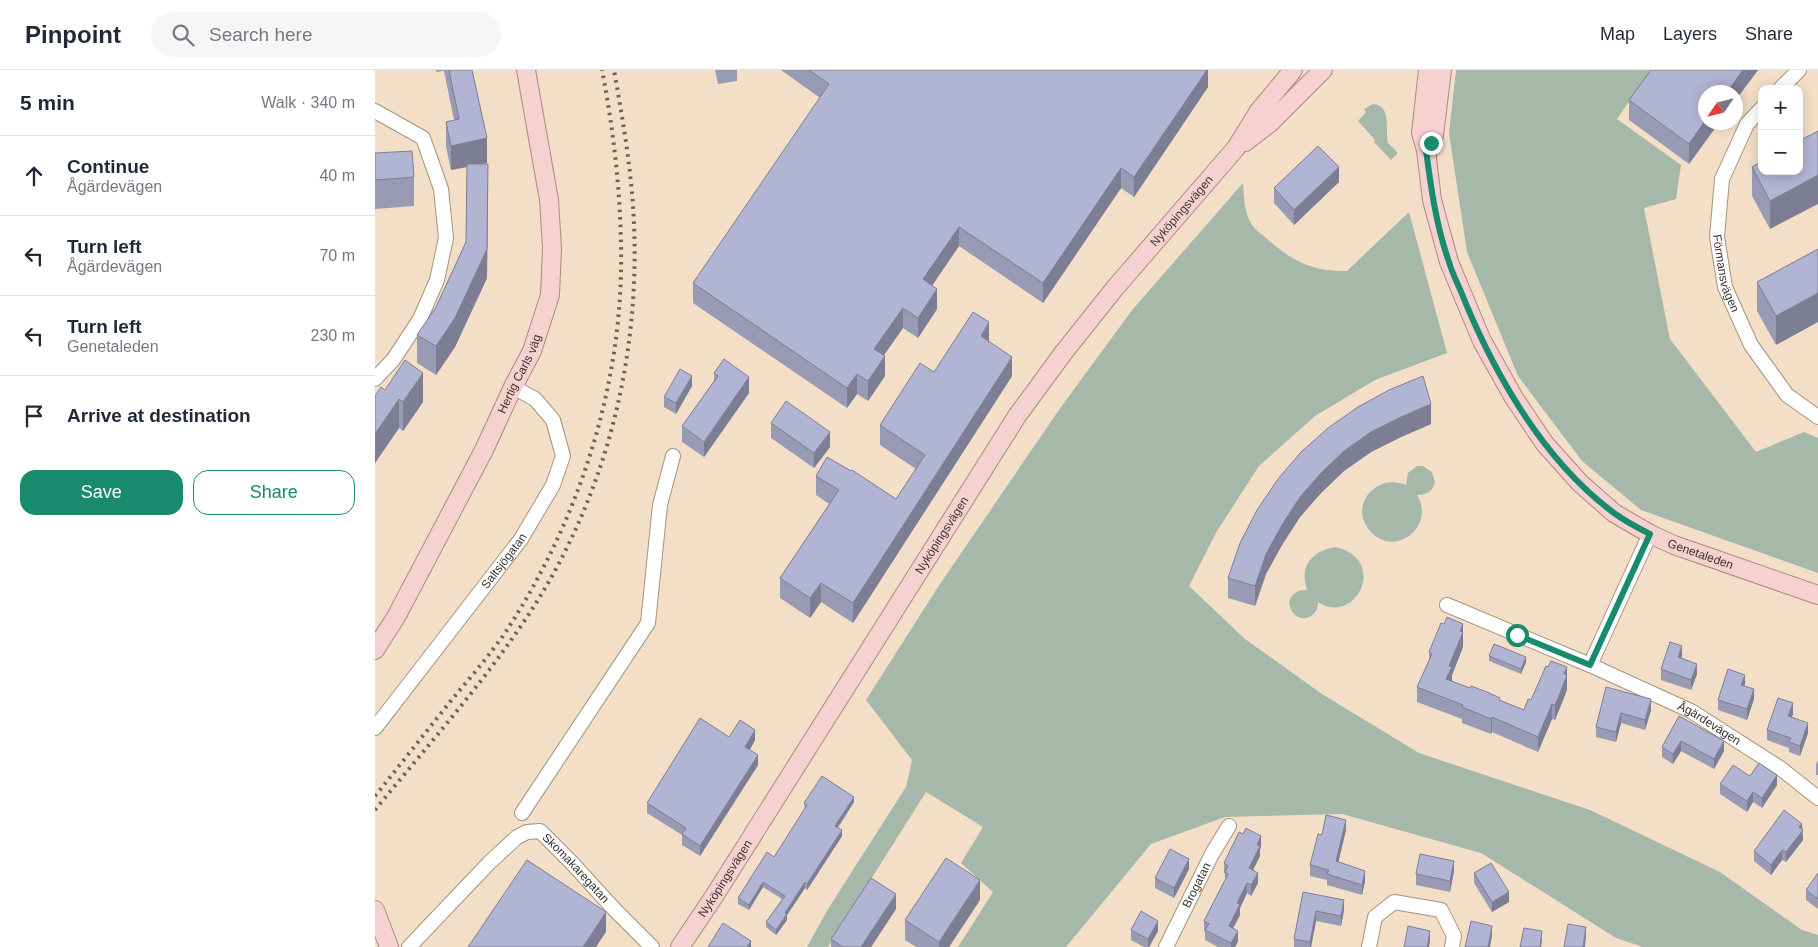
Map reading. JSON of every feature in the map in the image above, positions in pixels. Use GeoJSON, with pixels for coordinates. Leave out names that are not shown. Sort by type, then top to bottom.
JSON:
{"type":"FeatureCollection","features":[{"type":"Feature","properties":{"kind":"main road","name":"Hertig Carls väg"},"geometry":{"type":"LineString","coordinates":[[375,650],[396,617],[484,450],[513,387],[533,351],[550,295],[552,248],[549,200],[526,70]]}},
{"type":"Feature","properties":{"kind":"main road","name":"Nyköpingsvägen"},"geometry":{"type":"LineString","coordinates":[[680,947],[1017,416],[1064,352],[1115,288],[1236,148],[1259,111],[1293,70]]}},
{"type":"Feature","properties":{"kind":"main road","name":"Nyköpingsvägen"},"geometry":{"type":"LineString","coordinates":[[1236,148],[1270,123],[1323,70]]}},
{"type":"Feature","properties":{"kind":"main road","name":"Genetaleden"},"geometry":{"type":"LineString","coordinates":[[1427,70],[1421,133],[1426,150],[1433,200],[1449,262],[1482,341],[1514,398],[1545,444],[1580,483],[1614,513],[1650,534],[1674,545],[1818,595]]}},
{"type":"Feature","properties":{"kind":"main road","name":"Genetaleden"},"geometry":{"type":"LineString","coordinates":[[1426,150],[1434,135],[1442,70]]}},
{"type":"Feature","properties":{"kind":"main road"},"geometry":{"type":"LineString","coordinates":[[375,910],[389,947]]}},
{"type":"Feature","properties":{"kind":"street"},"geometry":{"type":"LineString","coordinates":[[1785,85],[1799,70]]}},
{"type":"Feature","properties":{"kind":"street"},"geometry":{"type":"LineString","coordinates":[[375,110],[423,138],[441,189],[446,238],[437,280],[420,320],[393,360],[375,379]]}},
{"type":"Feature","properties":{"kind":"street","name":"Förmansvägen"},"geometry":{"type":"LineString","coordinates":[[1758,112],[1747,124],[1722,180],[1717,237],[1725,287],[1751,345],[1787,395],[1818,417]]}},
{"type":"Feature","properties":{"kind":"street","name":"Saltsjögatan"},"geometry":{"type":"LineString","coordinates":[[375,728],[521,539],[553,485],[563,456],[553,420],[535,398],[513,387]]}},
{"type":"Feature","properties":{"kind":"street"},"geometry":{"type":"LineString","coordinates":[[522,813],[648,623],[660,505],[673,456]]}},
{"type":"Feature","properties":{"kind":"street"},"geometry":{"type":"LineString","coordinates":[[1590,665],[1650,534]]}},
{"type":"Feature","properties":{"kind":"street","name":"Ågärdevägen"},"geometry":{"type":"LineString","coordinates":[[1447,605],[1590,665],[1691,711],[1781,768],[1818,798]]}},
{"type":"Feature","properties":{"kind":"street","name":"Brogatan"},"geometry":{"type":"LineString","coordinates":[[1166,947],[1212,854],[1229,826]]}},
{"type":"Feature","properties":{"kind":"street","name":"Skomakaregatan"},"geometry":{"type":"LineString","coordinates":[[409,947],[489,863],[517,837],[527,832],[540,831],[652,947]]}},
{"type":"Feature","properties":{"kind":"street"},"geometry":{"type":"LineString","coordinates":[[1369,947],[1375,917],[1394,902],[1441,910],[1454,936],[1452,947]]}},
{"type":"Feature","properties":{"kind":"green space"},"geometry":{"type":"Polygon","coordinates":[[[1456,70],[1651,70],[1617,119],[1681,165],[1676,199],[1644,208],[1670,339],[1756,452],[1804,432],[1818,438],[1818,573],[1641,510],[1582,461],[1518,376],[1467,252],[1449,133],[1456,70]]]}},
{"type":"Feature","properties":{"kind":"green space"},"geometry":{"type":"Polygon","coordinates":[[[1373,104],[1379,105],[1383,109],[1387,119],[1388,143],[1397,152],[1391,160],[1358,121],[1366,112],[1364,109],[1373,104]]]}},
{"type":"Feature","properties":{"kind":"green space"},"geometry":{"type":"Polygon","coordinates":[[[1243,183],[1246,210],[1249,220],[1255,229],[1294,259],[1324,270],[1347,271],[1409,212],[1447,353],[1375,380],[1315,416],[1259,466],[1217,531],[1189,586],[1245,639],[1322,694],[1419,753],[1590,810],[1720,872],[1802,930],[1818,935],[1818,947],[1643,947],[1616,938],[1481,853],[1342,814],[1225,817],[1151,844],[1066,947],[958,947],[993,892],[961,863],[983,827],[926,792],[828,947],[807,947],[828,909],[906,787],[912,760],[866,700],[938,587],[1061,407],[1133,309],[1243,183]]]}},
{"type":"Feature","properties":{"kind":"green space"},"geometry":{"type":"Polygon","coordinates":[[[1417,466],[1423,466],[1432,472],[1435,483],[1428,492],[1417,495],[1421,507],[1421,518],[1417,527],[1410,535],[1401,540],[1391,542],[1381,539],[1371,532],[1364,522],[1362,512],[1368,494],[1384,483],[1395,482],[1406,485],[1408,473],[1417,466]]]}},
{"type":"Feature","properties":{"kind":"green space"},"geometry":{"type":"Polygon","coordinates":[[[1335,547],[1352,554],[1361,564],[1364,576],[1361,588],[1354,599],[1344,606],[1332,607],[1318,602],[1314,614],[1304,618],[1299,617],[1294,614],[1289,602],[1295,593],[1307,590],[1305,574],[1309,561],[1320,552],[1335,547]]]}},
{"type":"Feature","properties":{"kind":"building"},"geometry":{"type":"Polygon","coordinates":[[[449,70],[472,70],[487,138],[451,146],[446,122],[459,119],[449,70]]]}},
{"type":"Feature","properties":{"kind":"building"},"geometry":{"type":"Polygon","coordinates":[[[809,70],[1207,70],[1134,177],[1121,168],[1043,283],[959,227],[923,279],[937,289],[918,318],[903,308],[874,349],[885,356],[868,381],[857,374],[847,388],[693,283],[829,84],[809,70]]]}},
{"type":"Feature","properties":{"kind":"building"},"geometry":{"type":"Polygon","coordinates":[[[1651,70],[1743,70],[1732,85],[1698,85],[1699,130],[1689,144],[1629,100],[1651,70]]]}},
{"type":"Feature","properties":{"kind":"building"},"geometry":{"type":"Polygon","coordinates":[[[1818,131],[1818,175],[1770,201],[1752,167],[1758,163],[1758,175],[1803,175],[1803,139],[1818,131]]]}},
{"type":"Feature","properties":{"kind":"building"},"geometry":{"type":"Polygon","coordinates":[[[1318,146],[1339,167],[1294,210],[1274,188],[1318,146]]]}},
{"type":"Feature","properties":{"kind":"building"},"geometry":{"type":"Polygon","coordinates":[[[412,151],[414,177],[375,180],[375,153],[412,151]]]}},
{"type":"Feature","properties":{"kind":"building"},"geometry":{"type":"Polygon","coordinates":[[[467,164],[488,164],[487,249],[455,318],[436,346],[417,335],[436,307],[466,242],[467,164]]]}},
{"type":"Feature","properties":{"kind":"building"},"geometry":{"type":"Polygon","coordinates":[[[1818,249],[1818,293],[1776,316],[1757,282],[1818,249]]]}},
{"type":"Feature","properties":{"kind":"building"},"geometry":{"type":"Polygon","coordinates":[[[973,312],[989,322],[981,336],[1012,357],[853,603],[821,583],[810,598],[780,578],[839,490],[816,476],[827,457],[852,470],[896,499],[925,455],[880,425],[920,363],[934,372],[973,312]]]}},
{"type":"Feature","properties":{"kind":"building"},"geometry":{"type":"Polygon","coordinates":[[[724,359],[749,377],[704,442],[682,426],[718,376],[714,373],[724,359]]]}},
{"type":"Feature","properties":{"kind":"building"},"geometry":{"type":"Polygon","coordinates":[[[405,360],[423,373],[403,402],[399,399],[375,434],[375,396],[381,387],[385,390],[405,360]]]}},
{"type":"Feature","properties":{"kind":"building"},"geometry":{"type":"Polygon","coordinates":[[[680,369],[692,376],[676,403],[664,397],[680,369]]]}},
{"type":"Feature","properties":{"kind":"building"},"geometry":{"type":"Polygon","coordinates":[[[1423,376],[1431,404],[1371,432],[1344,451],[1321,473],[1300,497],[1282,525],[1266,554],[1255,586],[1228,578],[1240,543],[1257,510],[1278,479],[1301,452],[1328,428],[1358,407],[1389,390],[1423,376]]]}},
{"type":"Feature","properties":{"kind":"building"},"geometry":{"type":"Polygon","coordinates":[[[786,401],[830,432],[814,453],[771,423],[786,401]]]}},
{"type":"Feature","properties":{"kind":"building"},"geometry":{"type":"Polygon","coordinates":[[[1447,617],[1463,624],[1460,631],[1463,632],[1449,666],[1452,667],[1446,679],[1487,692],[1500,698],[1499,700],[1524,710],[1528,699],[1531,700],[1546,666],[1548,667],[1551,661],[1567,667],[1564,674],[1567,675],[1559,696],[1555,705],[1552,704],[1538,737],[1417,687],[1432,654],[1429,652],[1441,623],[1444,624],[1447,617]]]}},
{"type":"Feature","properties":{"kind":"building"},"geometry":{"type":"Polygon","coordinates":[[[1670,642],[1682,646],[1678,657],[1697,664],[1691,680],[1661,669],[1670,642]]]}},
{"type":"Feature","properties":{"kind":"building"},"geometry":{"type":"Polygon","coordinates":[[[1494,644],[1526,657],[1521,669],[1489,656],[1494,644]]]}},
{"type":"Feature","properties":{"kind":"building"},"geometry":{"type":"Polygon","coordinates":[[[1728,669],[1745,675],[1741,685],[1754,689],[1747,709],[1718,700],[1728,669]]]}},
{"type":"Feature","properties":{"kind":"building"},"geometry":{"type":"Polygon","coordinates":[[[1606,687],[1651,699],[1645,720],[1621,713],[1616,732],[1596,727],[1606,687]]]}},
{"type":"Feature","properties":{"kind":"building"},"geometry":{"type":"Polygon","coordinates":[[[1778,698],[1793,703],[1788,716],[1808,723],[1800,746],[1789,742],[1791,738],[1767,730],[1778,698]]]}},
{"type":"Feature","properties":{"kind":"building"},"geometry":{"type":"Polygon","coordinates":[[[1679,716],[1724,741],[1714,759],[1681,741],[1673,754],[1662,747],[1679,716]]]}},
{"type":"Feature","properties":{"kind":"building"},"geometry":{"type":"Polygon","coordinates":[[[700,718],[729,737],[740,720],[755,730],[745,747],[758,755],[700,846],[682,834],[686,828],[647,803],[700,718]]]}},
{"type":"Feature","properties":{"kind":"building"},"geometry":{"type":"Polygon","coordinates":[[[1759,763],[1777,775],[1762,798],[1753,792],[1747,801],[1720,784],[1733,765],[1750,776],[1759,763]]]}},
{"type":"Feature","properties":{"kind":"building"},"geometry":{"type":"Polygon","coordinates":[[[822,776],[854,797],[835,826],[842,830],[807,884],[805,882],[776,930],[766,922],[785,896],[763,882],[749,905],[738,898],[767,852],[774,857],[807,805],[804,803],[822,776]]]}},
{"type":"Feature","properties":{"kind":"building"},"geometry":{"type":"Polygon","coordinates":[[[1784,810],[1802,824],[1799,827],[1803,830],[1786,852],[1782,850],[1771,865],[1754,851],[1784,810]]]}},
{"type":"Feature","properties":{"kind":"building"},"geometry":{"type":"Polygon","coordinates":[[[1326,815],[1346,820],[1336,861],[1365,871],[1362,885],[1327,874],[1329,870],[1310,865],[1318,834],[1322,835],[1326,815]]]}},
{"type":"Feature","properties":{"kind":"building"},"geometry":{"type":"Polygon","coordinates":[[[1246,828],[1261,836],[1257,845],[1260,846],[1249,868],[1258,873],[1251,885],[1247,883],[1237,903],[1240,904],[1229,926],[1238,931],[1231,943],[1205,930],[1209,924],[1204,921],[1228,874],[1225,872],[1228,866],[1224,863],[1239,832],[1243,834],[1246,828]]]}},
{"type":"Feature","properties":{"kind":"building"},"geometry":{"type":"Polygon","coordinates":[[[1170,849],[1189,859],[1174,888],[1155,878],[1170,849]]]}},
{"type":"Feature","properties":{"kind":"building"},"geometry":{"type":"Polygon","coordinates":[[[1420,854],[1454,861],[1450,881],[1416,874],[1420,854]]]}},
{"type":"Feature","properties":{"kind":"building"},"geometry":{"type":"Polygon","coordinates":[[[946,858],[980,880],[939,942],[905,920],[946,858]]]}},
{"type":"Feature","properties":{"kind":"building"},"geometry":{"type":"Polygon","coordinates":[[[527,860],[606,912],[583,947],[468,947],[527,860]]]}},
{"type":"Feature","properties":{"kind":"building"},"geometry":{"type":"Polygon","coordinates":[[[1491,863],[1509,892],[1492,902],[1474,873],[1491,863]]]}},
{"type":"Feature","properties":{"kind":"building"},"geometry":{"type":"Polygon","coordinates":[[[1818,873],[1818,899],[1806,890],[1818,873]]]}},
{"type":"Feature","properties":{"kind":"building"},"geometry":{"type":"Polygon","coordinates":[[[871,878],[896,894],[861,947],[843,947],[831,939],[871,878]]]}},
{"type":"Feature","properties":{"kind":"building"},"geometry":{"type":"Polygon","coordinates":[[[1303,892],[1344,900],[1341,916],[1316,911],[1310,942],[1294,939],[1303,892]]]}},
{"type":"Feature","properties":{"kind":"building"},"geometry":{"type":"Polygon","coordinates":[[[1141,911],[1158,921],[1148,939],[1131,930],[1141,911]]]}},
{"type":"Feature","properties":{"kind":"building"},"geometry":{"type":"Polygon","coordinates":[[[1471,921],[1492,926],[1488,947],[1465,947],[1471,921]]]}},
{"type":"Feature","properties":{"kind":"building"},"geometry":{"type":"Polygon","coordinates":[[[723,923],[751,941],[747,947],[708,947],[723,923]]]}},
{"type":"Feature","properties":{"kind":"building"},"geometry":{"type":"Polygon","coordinates":[[[1568,924],[1586,927],[1583,947],[1564,947],[1568,924]]]}},
{"type":"Feature","properties":{"kind":"building"},"geometry":{"type":"Polygon","coordinates":[[[1408,926],[1430,931],[1427,947],[1404,947],[1408,926]]]}},
{"type":"Feature","properties":{"kind":"building"},"geometry":{"type":"Polygon","coordinates":[[[1524,928],[1542,931],[1540,947],[1520,947],[1524,928]]]}},
{"type":"Feature","properties":{"kind":"railway"},"geometry":{"type":"LineString","coordinates":[[375,796],[487,658],[507,630],[533,586],[556,541],[576,494],[593,446],[606,397],[615,346],[620,296],[621,245],[617,179],[613,135],[602,70]]}},
{"type":"Feature","properties":{"kind":"railway"},"geometry":{"type":"LineString","coordinates":[[375,810],[492,667],[527,617],[554,573],[577,526],[596,478],[612,429],[623,379],[631,328],[634,276],[634,224],[631,186],[614,70]]}},
{"type":"Feature","properties":{"kind":"route"},"geometry":{"type":"LineString","coordinates":[[1431,143],[1426,150],[1433,200],[1449,262],[1482,341],[1514,398],[1545,444],[1580,483],[1614,513],[1650,534],[1590,665],[1517,635]]}}]}
